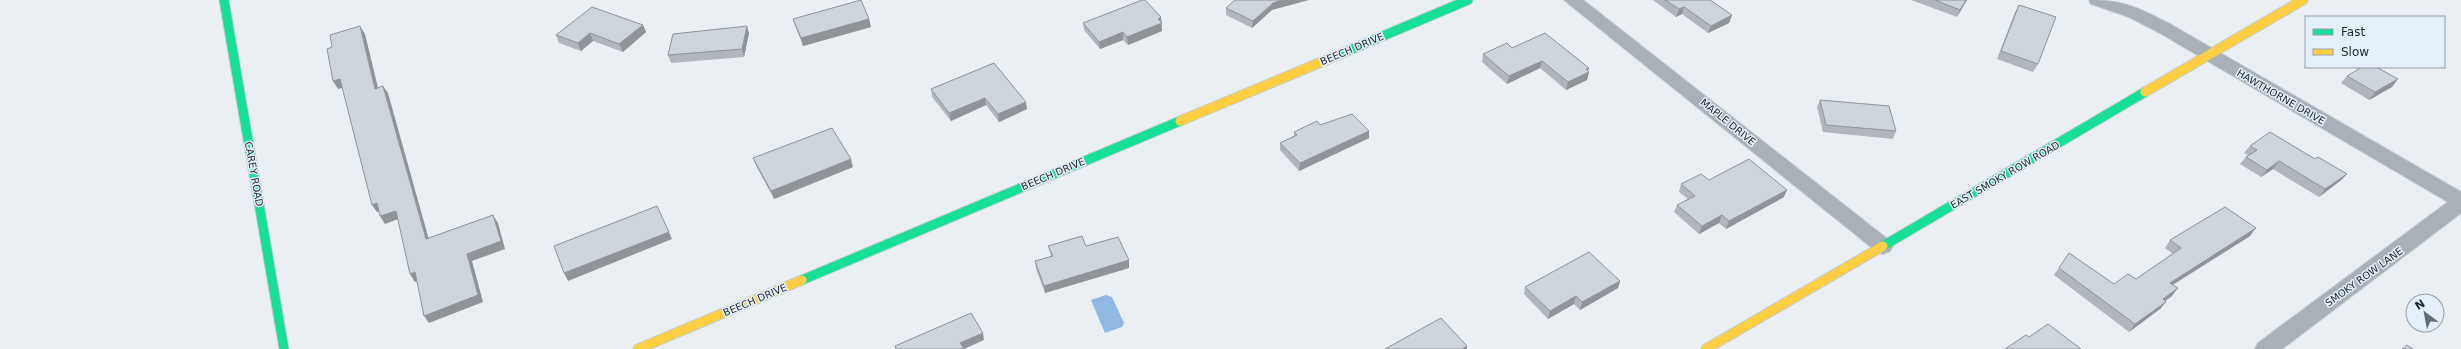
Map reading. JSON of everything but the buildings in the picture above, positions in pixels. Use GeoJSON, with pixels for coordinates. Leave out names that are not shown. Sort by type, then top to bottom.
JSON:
{"type":"FeatureCollection","features":[{"type":"Feature","properties":{"kind":"street","name":"CAREY ROAD"},"geometry":{"type":"LineString","coordinates":[[224,0],[284,349]]}},
{"type":"Feature","properties":{"kind":"street","name":"BEECH DRIVE"},"geometry":{"type":"LineString","coordinates":[[638,349],[1468,0]]}},
{"type":"Feature","properties":{"kind":"street","name":"MAPLE DRIVE"},"geometry":{"type":"LineString","coordinates":[[1572,0],[1883,246]]}},
{"type":"Feature","properties":{"kind":"street","name":"HAWTHORNE DRIVE"},"geometry":{"type":"LineString","coordinates":[[2098,0],[2135,13],[2210,55],[2461,202]]}},
{"type":"Feature","properties":{"kind":"street","name":"EAST SMOKY ROW ROAD"},"geometry":{"type":"LineString","coordinates":[[1706,349],[2303,0]]}},
{"type":"Feature","properties":{"kind":"street","name":"SMOKY ROW LANE"},"geometry":{"type":"LineString","coordinates":[[2266,349],[2461,202]]}},
{"type":"Feature","properties":{"kind":"water"},"geometry":{"type":"Polygon","coordinates":[[[1106,295],[1112,297],[1124,323],[1122,327],[1105,333],[1091,300],[1106,295]]]}},
{"type":"Feature","properties":{"kind":"traffic: fast"},"geometry":{"type":"LineString","coordinates":[[224,0],[284,349]]}},
{"type":"Feature","properties":{"kind":"traffic: fast"},"geometry":{"type":"LineString","coordinates":[[1331,58],[1468,0]]}},
{"type":"Feature","properties":{"kind":"traffic: fast"},"geometry":{"type":"LineString","coordinates":[[1883,246],[2145,92]]}},
{"type":"Feature","properties":{"kind":"traffic: fast"},"geometry":{"type":"LineString","coordinates":[[802,280],[1180,121]]}},
{"type":"Feature","properties":{"kind":"traffic: slow"},"geometry":{"type":"LineString","coordinates":[[2145,92],[2303,0]]}},
{"type":"Feature","properties":{"kind":"traffic: slow"},"geometry":{"type":"LineString","coordinates":[[1180,121],[1331,58]]}},
{"type":"Feature","properties":{"kind":"traffic: slow"},"geometry":{"type":"LineString","coordinates":[[1706,349],[1883,246]]}},
{"type":"Feature","properties":{"kind":"traffic: slow"},"geometry":{"type":"LineString","coordinates":[[638,349],[802,280]]}}]}
